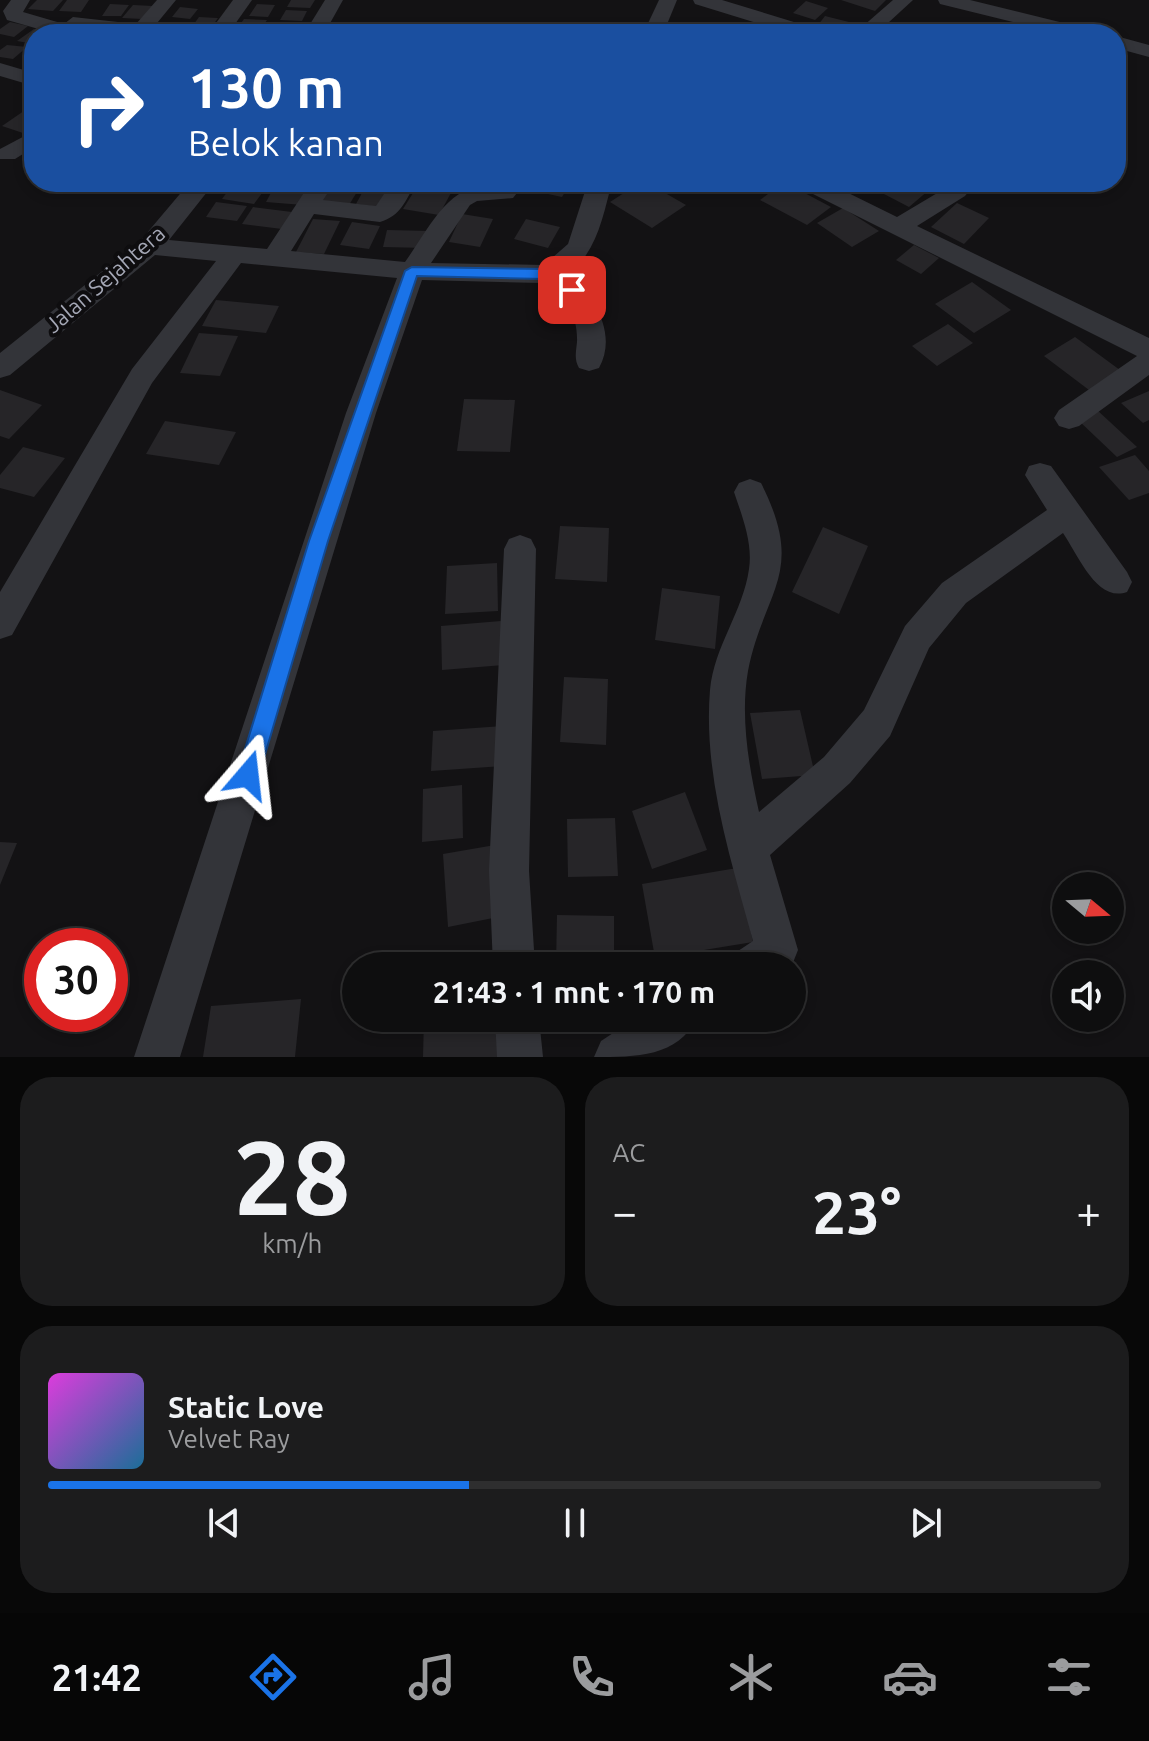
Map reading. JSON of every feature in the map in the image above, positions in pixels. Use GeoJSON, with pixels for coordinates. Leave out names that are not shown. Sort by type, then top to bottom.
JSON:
{"type":"FeatureCollection","features":[{"type":"Feature","properties":{"kind":"street"},"geometry":{"type":"LineString","coordinates":[[21,0],[13,11],[14,16],[50,24]]}},
{"type":"Feature","properties":{"kind":"street"},"geometry":{"type":"LineString","coordinates":[[76,24],[95,0]]}},
{"type":"Feature","properties":{"kind":"street"},"geometry":{"type":"LineString","coordinates":[[147,24],[167,0]]}},
{"type":"Feature","properties":{"kind":"street"},"geometry":{"type":"LineString","coordinates":[[225,24],[243,0]]}},
{"type":"Feature","properties":{"kind":"street"},"geometry":{"type":"LineString","coordinates":[[320,24],[334,0]]}},
{"type":"Feature","properties":{"kind":"street"},"geometry":{"type":"LineString","coordinates":[[657,24],[668,0]]}},
{"type":"Feature","properties":{"kind":"street"},"geometry":{"type":"LineString","coordinates":[[702,0],[780,24]]}},
{"type":"Feature","properties":{"kind":"street"},"geometry":{"type":"LineString","coordinates":[[879,24],[904,0]]}},
{"type":"Feature","properties":{"kind":"street"},"geometry":{"type":"LineString","coordinates":[[947,0],[1044,24]]}},
{"type":"Feature","properties":{"kind":"street"},"geometry":{"type":"LineString","coordinates":[[1126,45],[1149,51]]}},
{"type":"Feature","properties":{"kind":"street"},"geometry":{"type":"LineString","coordinates":[[0,69],[24,77]]}},
{"type":"Feature","properties":{"kind":"street"},"geometry":{"type":"LineString","coordinates":[[7,154],[24,144]]}},
{"type":"Feature","properties":{"kind":"street","name":"Jalan Sejahtera"},"geometry":{"type":"LineString","coordinates":[[0,368],[150,246],[195,192]]}},
{"type":"Feature","properties":{"kind":"street"},"geometry":{"type":"LineString","coordinates":[[273,259],[317,192]]}},
{"type":"Feature","properties":{"kind":"street"},"geometry":{"type":"LineString","coordinates":[[308,206],[380,214],[390,208],[399,192]]}},
{"type":"Feature","properties":{"kind":"street"},"geometry":{"type":"LineString","coordinates":[[150,246],[412,271],[548,274],[567,264],[579,250],[597,192]]}},
{"type":"Feature","properties":{"kind":"street"},"geometry":{"type":"LineString","coordinates":[[827,192],[1149,350]]}},
{"type":"Feature","properties":{"kind":"street"},"geometry":{"type":"LineString","coordinates":[[839,198],[849,192]]}},
{"type":"Feature","properties":{"kind":"street"},"geometry":{"type":"LineString","coordinates":[[898,227],[955,192]]}},
{"type":"Feature","properties":{"kind":"street"},"geometry":{"type":"LineString","coordinates":[[157,1057],[319,541],[412,271],[462,200],[472,194],[505,193]]}},
{"type":"Feature","properties":{"kind":"street"},"geometry":{"type":"LineString","coordinates":[[0,624],[142,376],[234,255]]}},
{"type":"Feature","properties":{"kind":"street"},"geometry":{"type":"LineString","coordinates":[[548,274],[584,303],[592,330],[589,361]]}},
{"type":"Feature","properties":{"kind":"street"},"geometry":{"type":"LineString","coordinates":[[1069,418],[1149,361]]}},
{"type":"Feature","properties":{"kind":"street"},"geometry":{"type":"LineString","coordinates":[[1040,475],[1115,582]]}},
{"type":"Feature","properties":{"kind":"street"},"geometry":{"type":"LineString","coordinates":[[750,492],[764,536],[766,568],[736,645],[727,697],[729,742],[749,847],[777,950],[774,952]]}},
{"type":"Feature","properties":{"kind":"street"},"geometry":{"type":"LineString","coordinates":[[749,847],[837,770],[877,723],[917,637],[954,593],[1066,514]]}},
{"type":"Feature","properties":{"kind":"street"},"geometry":{"type":"LineString","coordinates":[[513,952],[509,871],[520,549]]}},
{"type":"Feature","properties":{"kind":"street"},"geometry":{"type":"LineString","coordinates":[[518,1032],[520,1057]]}},
{"type":"Feature","properties":{"kind":"street"},"geometry":{"type":"LineString","coordinates":[[617,1057],[654,1032]]}},
{"type":"Feature","properties":{"kind":"building"},"geometry":{"type":"Polygon","coordinates":[[[37,0],[63,0],[53,11],[28,9],[37,0]]]}},
{"type":"Feature","properties":{"kind":"building"},"geometry":{"type":"Polygon","coordinates":[[[67,0],[89,0],[81,12],[59,11],[67,0]]]}},
{"type":"Feature","properties":{"kind":"building"},"geometry":{"type":"Polygon","coordinates":[[[291,0],[315,0],[310,8],[287,7],[291,0]]]}},
{"type":"Feature","properties":{"kind":"building"},"geometry":{"type":"Polygon","coordinates":[[[841,0],[886,0],[875,11],[841,0]]]}},
{"type":"Feature","properties":{"kind":"building"},"geometry":{"type":"Polygon","coordinates":[[[806,1],[828,8],[815,20],[793,13],[806,1]]]}},
{"type":"Feature","properties":{"kind":"building"},"geometry":{"type":"Polygon","coordinates":[[[110,4],[129,5],[121,16],[102,16],[110,4]]]}},
{"type":"Feature","properties":{"kind":"building"},"geometry":{"type":"Polygon","coordinates":[[[257,4],[275,5],[268,17],[249,16],[257,4]]]}},
{"type":"Feature","properties":{"kind":"building"},"geometry":{"type":"Polygon","coordinates":[[[133,5],[153,6],[142,19],[122,18],[133,5]]]}},
{"type":"Feature","properties":{"kind":"building"},"geometry":{"type":"Polygon","coordinates":[[[180,7],[198,9],[190,19],[172,17],[180,7]]]}},
{"type":"Feature","properties":{"kind":"building"},"geometry":{"type":"Polygon","coordinates":[[[286,10],[307,11],[302,21],[280,20],[286,10]]]}},
{"type":"Feature","properties":{"kind":"building"},"geometry":{"type":"Polygon","coordinates":[[[825,16],[857,24],[819,24],[825,16]]]}},
{"type":"Feature","properties":{"kind":"building"},"geometry":{"type":"Polygon","coordinates":[[[199,17],[218,18],[214,24],[194,24],[199,17]]]}},
{"type":"Feature","properties":{"kind":"building"},"geometry":{"type":"Polygon","coordinates":[[[244,19],[267,20],[264,24],[240,24],[244,19]]]}},
{"type":"Feature","properties":{"kind":"building"},"geometry":{"type":"Polygon","coordinates":[[[10,22],[24,25],[24,29],[14,37],[0,34],[0,29],[10,22]]]}},
{"type":"Feature","properties":{"kind":"building"},"geometry":{"type":"Polygon","coordinates":[[[275,22],[302,22],[301,24],[275,22]]]}},
{"type":"Feature","properties":{"kind":"building"},"geometry":{"type":"Polygon","coordinates":[[[7,45],[24,47],[13,59],[0,57],[0,50],[7,45]]]}},
{"type":"Feature","properties":{"kind":"building"},"geometry":{"type":"Polygon","coordinates":[[[24,111],[24,133],[2,126],[24,111]]]}},
{"type":"Feature","properties":{"kind":"building"},"geometry":{"type":"Polygon","coordinates":[[[227,192],[263,192],[254,204],[222,199],[227,192]]]}},
{"type":"Feature","properties":{"kind":"building"},"geometry":{"type":"Polygon","coordinates":[[[271,192],[309,193],[303,205],[266,202],[271,192]]]}},
{"type":"Feature","properties":{"kind":"building"},"geometry":{"type":"Polygon","coordinates":[[[324,192],[357,192],[349,205],[319,200],[324,192]]]}},
{"type":"Feature","properties":{"kind":"building"},"geometry":{"type":"Polygon","coordinates":[[[363,192],[394,192],[386,208],[356,204],[363,192]]]}},
{"type":"Feature","properties":{"kind":"building"},"geometry":{"type":"Polygon","coordinates":[[[414,192],[451,192],[439,215],[403,209],[414,192]]]}},
{"type":"Feature","properties":{"kind":"building"},"geometry":{"type":"Polygon","coordinates":[[[539,192],[565,192],[562,197],[539,192]]]}},
{"type":"Feature","properties":{"kind":"building"},"geometry":{"type":"Polygon","coordinates":[[[626,192],[663,192],[686,205],[652,228],[610,202],[626,192]]]}},
{"type":"Feature","properties":{"kind":"building"},"geometry":{"type":"Polygon","coordinates":[[[771,192],[803,192],[831,207],[807,225],[760,200],[771,192]]]}},
{"type":"Feature","properties":{"kind":"building"},"geometry":{"type":"Polygon","coordinates":[[[886,192],[927,192],[909,207],[884,194],[886,192]]]}},
{"type":"Feature","properties":{"kind":"building"},"geometry":{"type":"Polygon","coordinates":[[[216,202],[247,206],[237,221],[206,217],[216,202]]]}},
{"type":"Feature","properties":{"kind":"building"},"geometry":{"type":"Polygon","coordinates":[[[957,203],[989,218],[964,244],[931,227],[957,203]]]}},
{"type":"Feature","properties":{"kind":"building"},"geometry":{"type":"Polygon","coordinates":[[[253,207],[292,212],[282,229],[242,224],[253,207]]]}},
{"type":"Feature","properties":{"kind":"building"},"geometry":{"type":"Polygon","coordinates":[[[843,208],[879,231],[852,247],[817,223],[843,208]]]}},
{"type":"Feature","properties":{"kind":"building"},"geometry":{"type":"Polygon","coordinates":[[[462,214],[493,219],[480,247],[449,242],[462,214]]]}},
{"type":"Feature","properties":{"kind":"building"},"geometry":{"type":"Polygon","coordinates":[[[313,219],[340,221],[324,254],[296,252],[313,219]]]}},
{"type":"Feature","properties":{"kind":"building"},"geometry":{"type":"Polygon","coordinates":[[[526,219],[560,227],[548,248],[514,239],[526,219]]]}},
{"type":"Feature","properties":{"kind":"building"},"geometry":{"type":"Polygon","coordinates":[[[352,222],[380,226],[369,249],[340,245],[352,222]]]}},
{"type":"Feature","properties":{"kind":"building"},"geometry":{"type":"Polygon","coordinates":[[[387,230],[430,231],[426,248],[383,247],[387,230]]]}},
{"type":"Feature","properties":{"kind":"building"},"geometry":{"type":"Polygon","coordinates":[[[914,245],[939,258],[921,274],[896,260],[914,245]]]}},
{"type":"Feature","properties":{"kind":"building"},"geometry":{"type":"Polygon","coordinates":[[[972,282],[1011,310],[974,333],[935,304],[972,282]]]}},
{"type":"Feature","properties":{"kind":"building"},"geometry":{"type":"Polygon","coordinates":[[[216,300],[279,306],[266,333],[202,326],[216,300]]]}},
{"type":"Feature","properties":{"kind":"building"},"geometry":{"type":"Polygon","coordinates":[[[948,324],[973,343],[937,366],[912,346],[948,324]]]}},
{"type":"Feature","properties":{"kind":"building"},"geometry":{"type":"Polygon","coordinates":[[[199,333],[238,336],[220,376],[180,373],[199,333]]]}},
{"type":"Feature","properties":{"kind":"building"},"geometry":{"type":"Polygon","coordinates":[[[1075,337],[1124,373],[1093,393],[1044,356],[1075,337]]]}},
{"type":"Feature","properties":{"kind":"building"},"geometry":{"type":"Polygon","coordinates":[[[0,390],[42,405],[9,439],[0,436],[0,390]]]}},
{"type":"Feature","properties":{"kind":"building"},"geometry":{"type":"Polygon","coordinates":[[[1149,391],[1149,420],[1143,423],[1121,403],[1149,391]]]}},
{"type":"Feature","properties":{"kind":"building"},"geometry":{"type":"Polygon","coordinates":[[[464,399],[515,400],[510,452],[457,451],[464,399]]]}},
{"type":"Feature","properties":{"kind":"building"},"geometry":{"type":"Polygon","coordinates":[[[1097,410],[1137,447],[1117,457],[1077,419],[1097,410]]]}},
{"type":"Feature","properties":{"kind":"building"},"geometry":{"type":"Polygon","coordinates":[[[165,421],[236,432],[219,465],[146,454],[165,421]]]}},
{"type":"Feature","properties":{"kind":"building"},"geometry":{"type":"Polygon","coordinates":[[[23,447],[65,458],[34,497],[0,488],[0,475],[23,447]]]}},
{"type":"Feature","properties":{"kind":"building"},"geometry":{"type":"Polygon","coordinates":[[[1135,455],[1149,471],[1149,493],[1129,500],[1099,467],[1135,455]]]}},
{"type":"Feature","properties":{"kind":"building"},"geometry":{"type":"Polygon","coordinates":[[[560,526],[609,528],[607,582],[555,579],[560,526]]]}},
{"type":"Feature","properties":{"kind":"building"},"geometry":{"type":"Polygon","coordinates":[[[823,527],[868,546],[839,614],[792,592],[823,527]]]}},
{"type":"Feature","properties":{"kind":"building"},"geometry":{"type":"Polygon","coordinates":[[[497,563],[498,611],[445,614],[447,566],[497,563]]]}},
{"type":"Feature","properties":{"kind":"building"},"geometry":{"type":"Polygon","coordinates":[[[662,588],[720,596],[715,649],[655,640],[662,588]]]}},
{"type":"Feature","properties":{"kind":"building"},"geometry":{"type":"Polygon","coordinates":[[[512,620],[515,664],[442,670],[441,626],[512,620]]]}},
{"type":"Feature","properties":{"kind":"building"},"geometry":{"type":"Polygon","coordinates":[[[564,677],[608,679],[606,745],[560,742],[564,677]]]}},
{"type":"Feature","properties":{"kind":"building"},"geometry":{"type":"Polygon","coordinates":[[[800,710],[815,775],[762,779],[750,713],[800,710]]]}},
{"type":"Feature","properties":{"kind":"building"},"geometry":{"type":"Polygon","coordinates":[[[503,726],[503,766],[431,771],[433,731],[503,726]]]}},
{"type":"Feature","properties":{"kind":"building"},"geometry":{"type":"Polygon","coordinates":[[[462,785],[463,838],[422,842],[423,789],[462,785]]]}},
{"type":"Feature","properties":{"kind":"building"},"geometry":{"type":"Polygon","coordinates":[[[685,792],[707,850],[652,869],[632,811],[685,792]]]}},
{"type":"Feature","properties":{"kind":"building"},"geometry":{"type":"Polygon","coordinates":[[[615,818],[618,876],[568,877],[567,819],[615,818]]]}},
{"type":"Feature","properties":{"kind":"building"},"geometry":{"type":"Polygon","coordinates":[[[0,842],[17,843],[0,885],[0,842]]]}},
{"type":"Feature","properties":{"kind":"building"},"geometry":{"type":"Polygon","coordinates":[[[495,845],[503,916],[448,927],[443,854],[495,845]]]}},
{"type":"Feature","properties":{"kind":"building"},"geometry":{"type":"Polygon","coordinates":[[[737,868],[753,942],[692,952],[654,952],[642,884],[737,868]]]}},
{"type":"Feature","properties":{"kind":"building"},"geometry":{"type":"Polygon","coordinates":[[[557,915],[614,916],[614,952],[556,952],[557,915]]]}},
{"type":"Feature","properties":{"kind":"building"},"geometry":{"type":"Polygon","coordinates":[[[301,999],[295,1057],[203,1057],[211,1006],[301,999]]]}},
{"type":"Feature","properties":{"kind":"building"},"geometry":{"type":"Polygon","coordinates":[[[424,1032],[508,1032],[508,1057],[423,1057],[424,1032]]]}},
{"type":"Feature","properties":{"kind":"route"},"geometry":{"type":"LineString","coordinates":[[248,775],[319,541],[412,271],[548,274],[572,290]]}}]}
